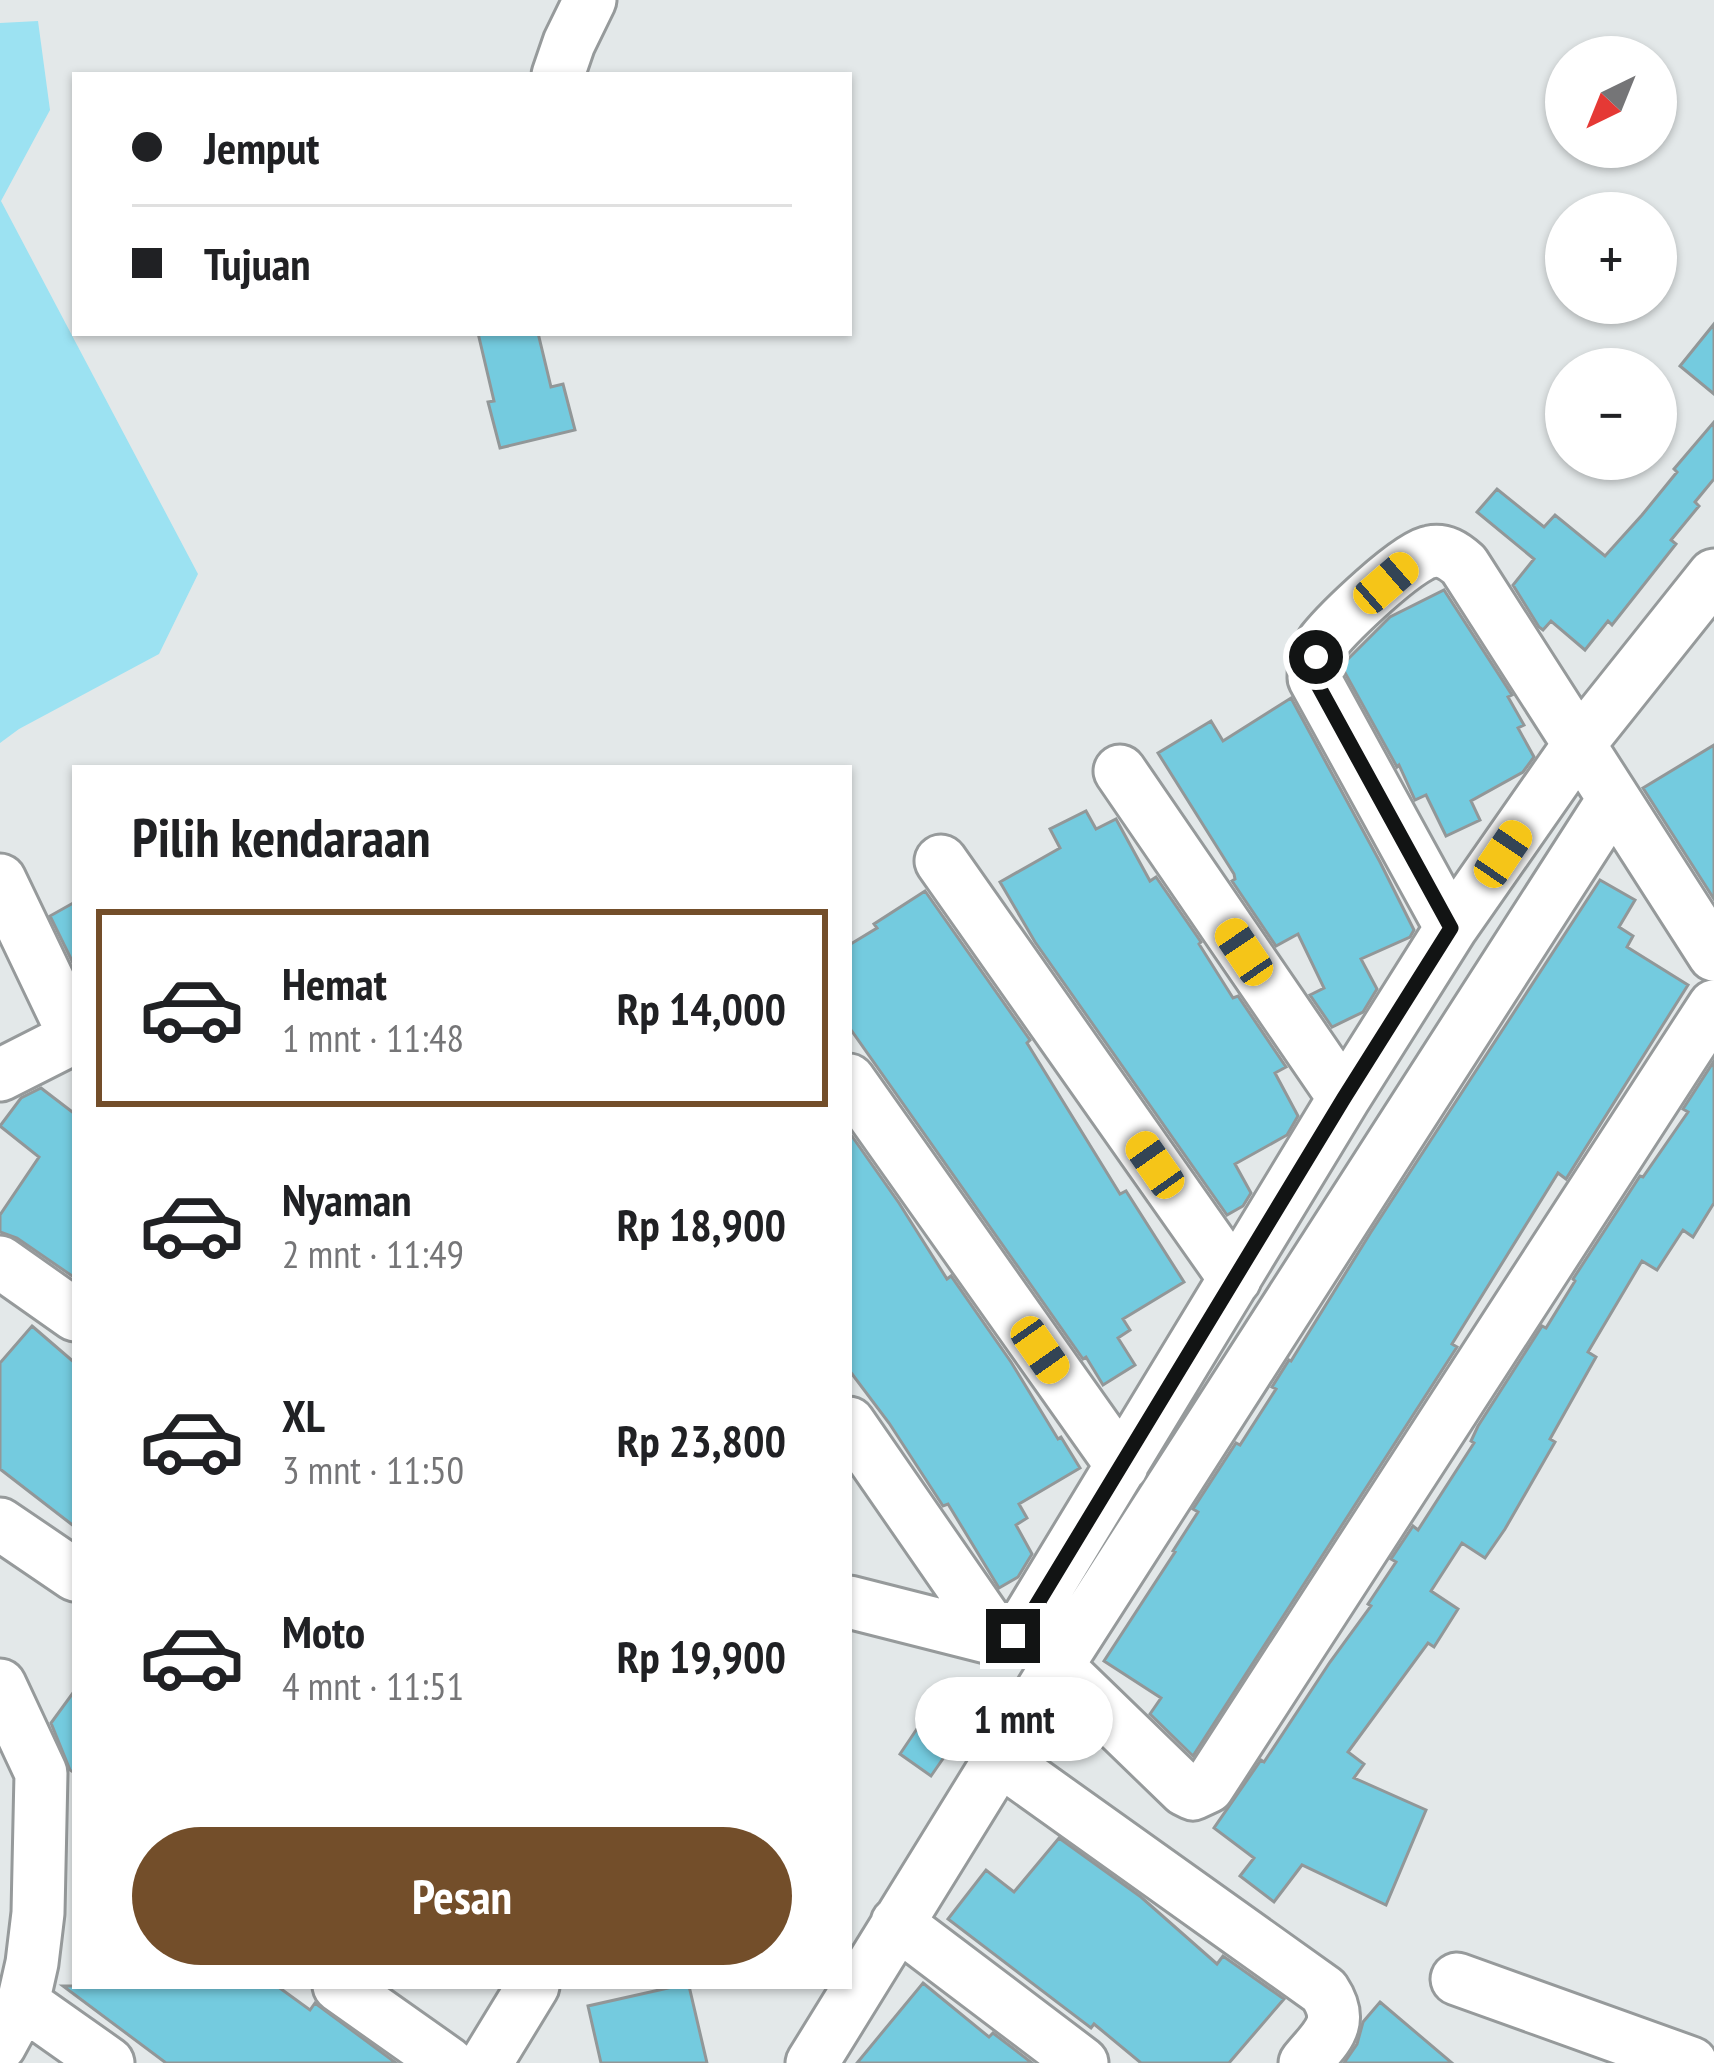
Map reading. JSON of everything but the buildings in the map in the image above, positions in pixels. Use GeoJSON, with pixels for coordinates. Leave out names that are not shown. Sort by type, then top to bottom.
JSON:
{"type":"FeatureCollection","features":[{"type":"Feature","properties":{"kind":"street"},"geometry":{"type":"LineString","coordinates":[[559,72],[590,0]]}},
{"type":"Feature","properties":{"kind":"street"},"geometry":{"type":"LineString","coordinates":[[1451,928],[1314,678],[1321,645],[1350,614],[1417,556],[1443,551],[1464,565],[1714,955]]}},
{"type":"Feature","properties":{"kind":"street"},"geometry":{"type":"LineString","coordinates":[[812,2063],[1057,1666],[1714,575]]}},
{"type":"Feature","properties":{"kind":"street"},"geometry":{"type":"LineString","coordinates":[[1120,771],[1344,1098]]}},
{"type":"Feature","properties":{"kind":"street"},"geometry":{"type":"LineString","coordinates":[[852,1603],[999,1640],[1013,1636],[1025,1624],[1451,928],[1597,774]]}},
{"type":"Feature","properties":{"kind":"street"},"geometry":{"type":"LineString","coordinates":[[941,861],[1234,1279]]}},
{"type":"Feature","properties":{"kind":"street"},"geometry":{"type":"LineString","coordinates":[[0,880],[72,1031]]}},
{"type":"Feature","properties":{"kind":"street"},"geometry":{"type":"LineString","coordinates":[[1057,1666],[1185,1790],[1193,1794],[1208,1787],[1714,1006]]}},
{"type":"Feature","properties":{"kind":"street"},"geometry":{"type":"LineString","coordinates":[[0,1076],[63,1060]]}},
{"type":"Feature","properties":{"kind":"street"},"geometry":{"type":"LineString","coordinates":[[852,1084],[1122,1466]]}},
{"type":"Feature","properties":{"kind":"street"},"geometry":{"type":"LineString","coordinates":[[0,1262],[72,1313]]}},
{"type":"Feature","properties":{"kind":"street"},"geometry":{"type":"LineString","coordinates":[[852,1427],[999,1640]]}},
{"type":"Feature","properties":{"kind":"street"},"geometry":{"type":"LineString","coordinates":[[0,1524],[72,1573]]}},
{"type":"Feature","properties":{"kind":"street"},"geometry":{"type":"LineString","coordinates":[[0,1685],[58,1785],[32,1963],[11,2024],[108,2063]]}},
{"type":"Feature","properties":{"kind":"street"},"geometry":{"type":"LineString","coordinates":[[1000,1759],[1324,1991],[1334,2010],[1332,2030],[1305,2063]]}},
{"type":"Feature","properties":{"kind":"street"},"geometry":{"type":"LineString","coordinates":[[897,1923],[1082,2063]]}},
{"type":"Feature","properties":{"kind":"street"},"geometry":{"type":"LineString","coordinates":[[1457,1979],[1691,2063]]}},
{"type":"Feature","properties":{"kind":"street"},"geometry":{"type":"LineString","coordinates":[[344,1989],[448,2063]]}},
{"type":"Feature","properties":{"kind":"street"},"geometry":{"type":"LineString","coordinates":[[486,2063],[531,1989]]}},
{"type":"Feature","properties":{"kind":"shaded area"},"geometry":{"type":"Polygon","coordinates":[[[38,21],[50,110],[1,201],[198,574],[159,654],[0,743],[0,23],[38,21]]]}},
{"type":"Feature","properties":{"kind":"route"},"geometry":{"type":"LineString","coordinates":[[1013,1636],[1025,1624],[1451,928],[1314,678],[1316,657]]}}]}
